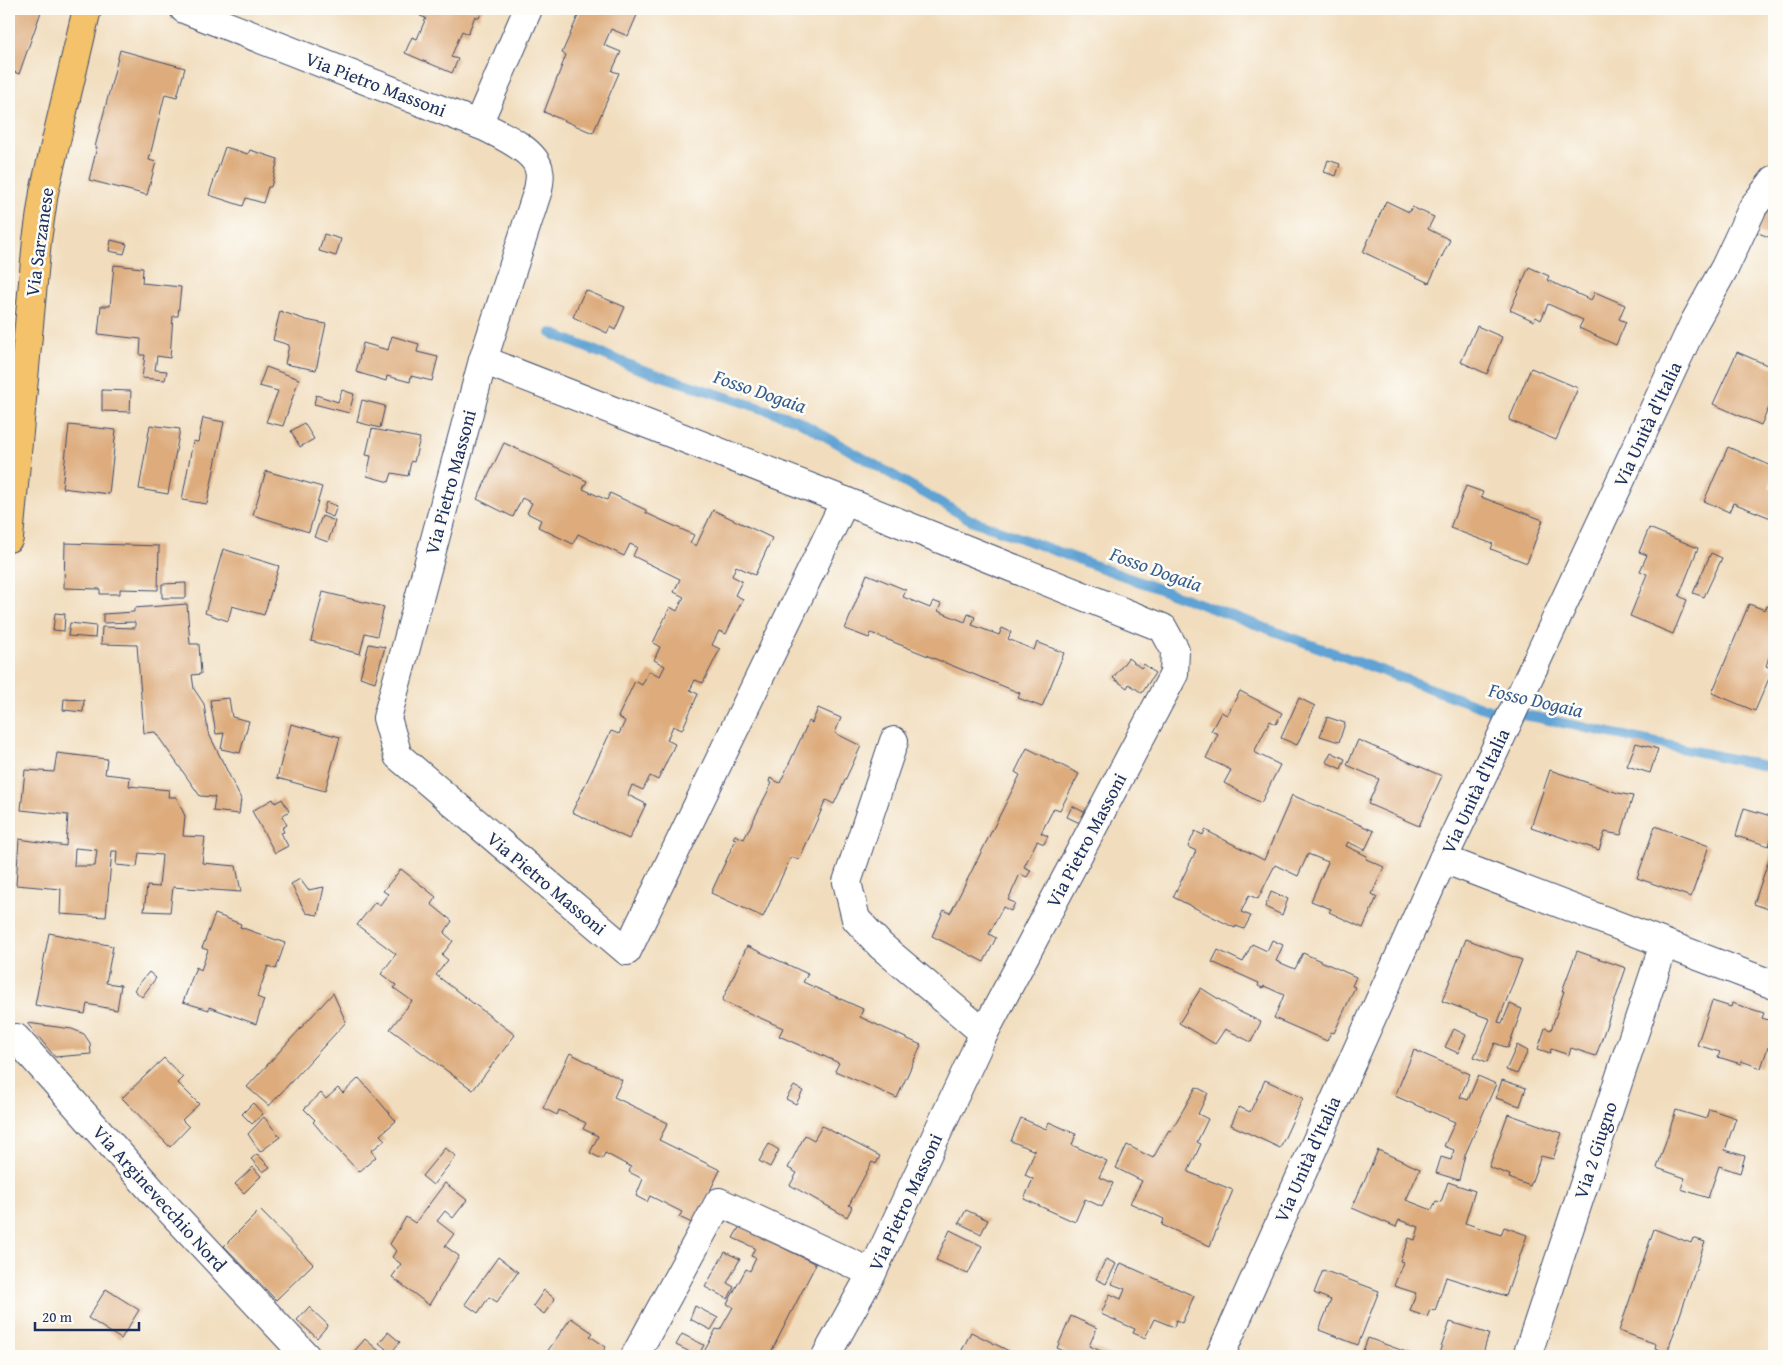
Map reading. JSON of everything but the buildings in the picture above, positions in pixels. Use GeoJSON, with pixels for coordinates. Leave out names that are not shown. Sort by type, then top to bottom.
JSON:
{"type":"FeatureCollection","features":[{"type":"Feature","properties":{"kind":"main road","name":"Via Sarzanese"},"geometry":{"type":"LineString","coordinates":[[9,538],[44,192],[87,9]]}},
{"type":"Feature","properties":{"kind":"street","name":"Via Pietro Massoni"},"geometry":{"type":"LineString","coordinates":[[184,9],[478,124],[514,141],[530,156],[540,169],[538,190],[482,360],[387,718],[398,756],[627,951],[845,501]]}},
{"type":"Feature","properties":{"kind":"street"},"geometry":{"type":"LineString","coordinates":[[478,124],[528,9]]}},
{"type":"Feature","properties":{"kind":"street","name":"Via Unità d'Italia"},"geometry":{"type":"LineString","coordinates":[[1220,1356],[1442,859],[1495,750],[1694,323],[1753,207],[1774,180]]}},
{"type":"Feature","properties":{"kind":"street","name":"Via Pietro Massoni"},"geometry":{"type":"LineString","coordinates":[[482,360],[845,501],[1163,628],[1175,650],[1174,674],[984,1033],[872,1273],[826,1356]]}},
{"type":"Feature","properties":{"kind":"street"},"geometry":{"type":"LineString","coordinates":[[894,741],[847,882],[856,919],[881,946],[984,1033]]}},
{"type":"Feature","properties":{"kind":"street"},"geometry":{"type":"LineString","coordinates":[[1442,859],[1774,985]]}},
{"type":"Feature","properties":{"kind":"street","name":"Via 2 Giugno"},"geometry":{"type":"LineString","coordinates":[[1527,1356],[1664,944]]}},
{"type":"Feature","properties":{"kind":"street","name":"Via Arginevecchio Nord"},"geometry":{"type":"LineString","coordinates":[[16,1038],[163,1203],[306,1356]]}},
{"type":"Feature","properties":{"kind":"street"},"geometry":{"type":"LineString","coordinates":[[635,1356],[719,1202],[872,1273]]}},
{"type":"Feature","properties":{"kind":"waterway","name":"Fosso Dogaia"},"geometry":{"type":"LineString","coordinates":[[551,333],[637,368],[797,420],[971,520],[1489,710],[1535,717],[1774,768]]}}]}
